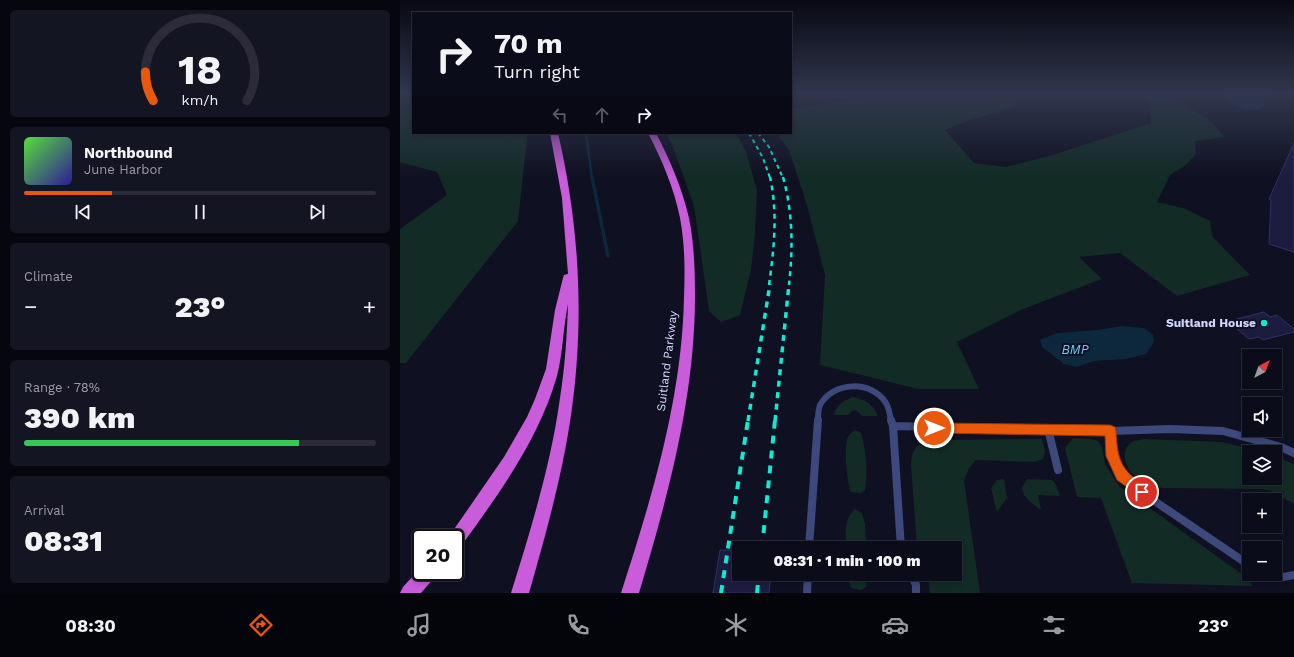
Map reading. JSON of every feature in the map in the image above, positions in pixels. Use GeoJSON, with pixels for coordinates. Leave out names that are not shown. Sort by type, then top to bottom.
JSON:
{"type":"FeatureCollection","features":[{"type":"Feature","properties":{"kind":"highway"},"geometry":{"type":"LineString","coordinates":[[520,593],[550,485],[566,400],[572,335],[572,262],[565,189],[554,134]]}},
{"type":"Feature","properties":{"kind":"highway","name":"Suitland Parkway"},"geometry":{"type":"LineString","coordinates":[[630,593],[643,552],[666,466],[687,353],[691,296],[688,247],[682,210],[673,178],[652,134]]}},
{"type":"Feature","properties":{"kind":"highway"},"geometry":{"type":"LineString","coordinates":[[463,529],[504,470],[517,449],[537,410],[550,377],[561,311],[572,262]]}},
{"type":"Feature","properties":{"kind":"highway"},"geometry":{"type":"LineString","coordinates":[[635,593],[643,552]]}},
{"type":"Feature","properties":{"kind":"highway"},"geometry":{"type":"LineString","coordinates":[[409,593],[420,581]]}},
{"type":"Feature","properties":{"kind":"lane"},"geometry":{"type":"LineString","coordinates":[[809,541],[817,426],[820,406],[831,392],[849,386],[872,389],[886,403],[893,426],[901,541]]}},
{"type":"Feature","properties":{"kind":"lane"},"geometry":{"type":"LineString","coordinates":[[893,426],[1110,431],[1170,429],[1223,431],[1281,447],[1294,453]]}},
{"type":"Feature","properties":{"kind":"lane"},"geometry":{"type":"LineString","coordinates":[[1048,429],[1058,470]]}},
{"type":"Feature","properties":{"kind":"lane"},"geometry":{"type":"LineString","coordinates":[[1110,431],[1112,456],[1122,476],[1153,500],[1242,560]]}},
{"type":"Feature","properties":{"kind":"lane"},"geometry":{"type":"LineString","coordinates":[[1282,577],[1294,575]]}},
{"type":"Feature","properties":{"kind":"lane"},"geometry":{"type":"LineString","coordinates":[[806,593],[807,581]]}},
{"type":"Feature","properties":{"kind":"lane"},"geometry":{"type":"LineString","coordinates":[[914,581],[916,593]]}},
{"type":"Feature","properties":{"kind":"green space"},"geometry":{"type":"Polygon","coordinates":[[[400,122],[412,122],[412,134],[527,134],[518,221],[406,363],[400,363],[400,229],[447,195],[437,172],[400,162],[400,122]]]}},
{"type":"Feature","properties":{"kind":"green space"},"geometry":{"type":"Polygon","coordinates":[[[792,122],[966,122],[945,130],[974,163],[1006,167],[1056,154],[1151,123],[1151,122],[1212,122],[1224,137],[1195,141],[1196,154],[1186,165],[1170,175],[1157,202],[1183,208],[1210,221],[1212,236],[1250,275],[1177,296],[1120,253],[1079,257],[1102,279],[1023,309],[957,342],[979,389],[918,389],[820,365],[825,275],[806,202],[789,150],[777,134],[792,134],[792,122]]]}},
{"type":"Feature","properties":{"kind":"green space"},"geometry":{"type":"Polygon","coordinates":[[[666,134],[737,134],[746,152],[757,190],[755,234],[751,270],[740,315],[721,322],[709,311],[694,206],[672,144],[666,134]]]}},
{"type":"Feature","properties":{"kind":"green space"},"geometry":{"type":"Polygon","coordinates":[[[853,397],[868,403],[874,408],[878,416],[862,416],[856,410],[852,411],[848,415],[834,415],[841,403],[853,397]]]}},
{"type":"Feature","properties":{"kind":"green space"},"geometry":{"type":"Polygon","coordinates":[[[855,430],[861,433],[866,462],[865,490],[860,493],[851,492],[846,466],[847,440],[849,435],[855,430]]]}},
{"type":"Feature","properties":{"kind":"green space"},"geometry":{"type":"Polygon","coordinates":[[[1073,438],[1098,441],[1102,447],[1105,464],[1119,486],[1242,574],[1242,581],[1250,581],[1252,586],[1132,583],[1101,498],[1077,497],[1065,448],[1073,438]]]}},
{"type":"Feature","properties":{"kind":"green space"},"geometry":{"type":"Polygon","coordinates":[[[1042,439],[1045,451],[1043,459],[1034,462],[976,460],[969,468],[964,480],[980,593],[930,593],[929,581],[962,581],[962,541],[916,541],[911,464],[912,455],[918,445],[930,440],[1042,439]]]}},
{"type":"Feature","properties":{"kind":"green space"},"geometry":{"type":"Polygon","coordinates":[[[1144,439],[1222,442],[1242,447],[1242,485],[1282,485],[1282,459],[1294,464],[1294,504],[1282,497],[1282,493],[1275,493],[1262,489],[1163,488],[1147,483],[1134,475],[1126,463],[1126,449],[1133,441],[1144,439]]]}},
{"type":"Feature","properties":{"kind":"green space"},"geometry":{"type":"Polygon","coordinates":[[[1004,479],[1007,498],[997,512],[991,488],[997,480],[1004,479]]]}},
{"type":"Feature","properties":{"kind":"green space"},"geometry":{"type":"Polygon","coordinates":[[[1027,479],[1052,480],[1055,483],[1060,495],[1038,495],[1041,510],[1026,498],[1022,491],[1022,487],[1027,479]]]}},
{"type":"Feature","properties":{"kind":"green space"},"geometry":{"type":"Polygon","coordinates":[[[855,509],[862,513],[865,524],[866,541],[846,541],[847,522],[851,513],[855,509]]]}},
{"type":"Feature","properties":{"kind":"green space"},"geometry":{"type":"Polygon","coordinates":[[[849,581],[867,581],[866,587],[861,590],[851,588],[849,581]]]}},
{"type":"Feature","properties":{"kind":"water","name":"BMP"},"geometry":{"type":"Polygon","coordinates":[[[1122,326],[1144,328],[1153,335],[1154,342],[1146,354],[1126,359],[1094,361],[1076,367],[1064,364],[1042,347],[1040,340],[1057,333],[1098,330],[1122,326]]]}},
{"type":"Feature","properties":{"kind":"building"},"geometry":{"type":"Polygon","coordinates":[[[1294,143],[1294,252],[1269,244],[1271,200],[1269,199],[1294,143]]]}},
{"type":"Feature","properties":{"kind":"building","name":"Suitland House"},"geometry":{"type":"Polygon","coordinates":[[[1264,312],[1270,317],[1277,315],[1294,329],[1294,332],[1263,340],[1259,337],[1249,339],[1237,329],[1245,327],[1237,319],[1264,312]]]}},
{"type":"Feature","properties":{"kind":"building"},"geometry":{"type":"Polygon","coordinates":[[[720,550],[732,550],[732,581],[770,581],[769,593],[713,593],[720,550]]]}},
{"type":"Feature","properties":{"kind":"waterway"},"geometry":{"type":"LineString","coordinates":[[586,134],[592,178]]}},
{"type":"Feature","properties":{"kind":"waterway"},"geometry":{"type":"LineString","coordinates":[[592,177],[608,256]]}},
{"type":"Feature","properties":{"kind":"railway"},"geometry":{"type":"LineString","coordinates":[[750,134],[763,158],[770,178]]}},
{"type":"Feature","properties":{"kind":"railway"},"geometry":{"type":"LineString","coordinates":[[759,134],[769,147],[783,178]]}},
{"type":"Feature","properties":{"kind":"railway"},"geometry":{"type":"LineString","coordinates":[[769,285],[774,244],[775,218],[770,177]]}},
{"type":"Feature","properties":{"kind":"railway"},"geometry":{"type":"LineString","coordinates":[[783,177],[789,204],[791,231],[789,285]]}},
{"type":"Feature","properties":{"kind":"railway"},"geometry":{"type":"LineString","coordinates":[[748,421],[770,284]]}},
{"type":"Feature","properties":{"kind":"railway"},"geometry":{"type":"LineString","coordinates":[[775,421],[789,284]]}},
{"type":"Feature","properties":{"kind":"railway"},"geometry":{"type":"LineString","coordinates":[[721,593],[748,420]]}},
{"type":"Feature","properties":{"kind":"railway"},"geometry":{"type":"LineString","coordinates":[[763,541],[775,420]]}},
{"type":"Feature","properties":{"kind":"railway"},"geometry":{"type":"LineString","coordinates":[[757,593],[758,581]]}},
{"type":"Feature","properties":{"kind":"place","name":"Suitland House"},"geometry":{"type":"Point","coordinates":[1264,323]}},
{"type":"Feature","properties":{"kind":"route"},"geometry":{"type":"LineString","coordinates":[[934,428],[1110,431],[1112,456],[1122,476],[1142,492]]}}]}
